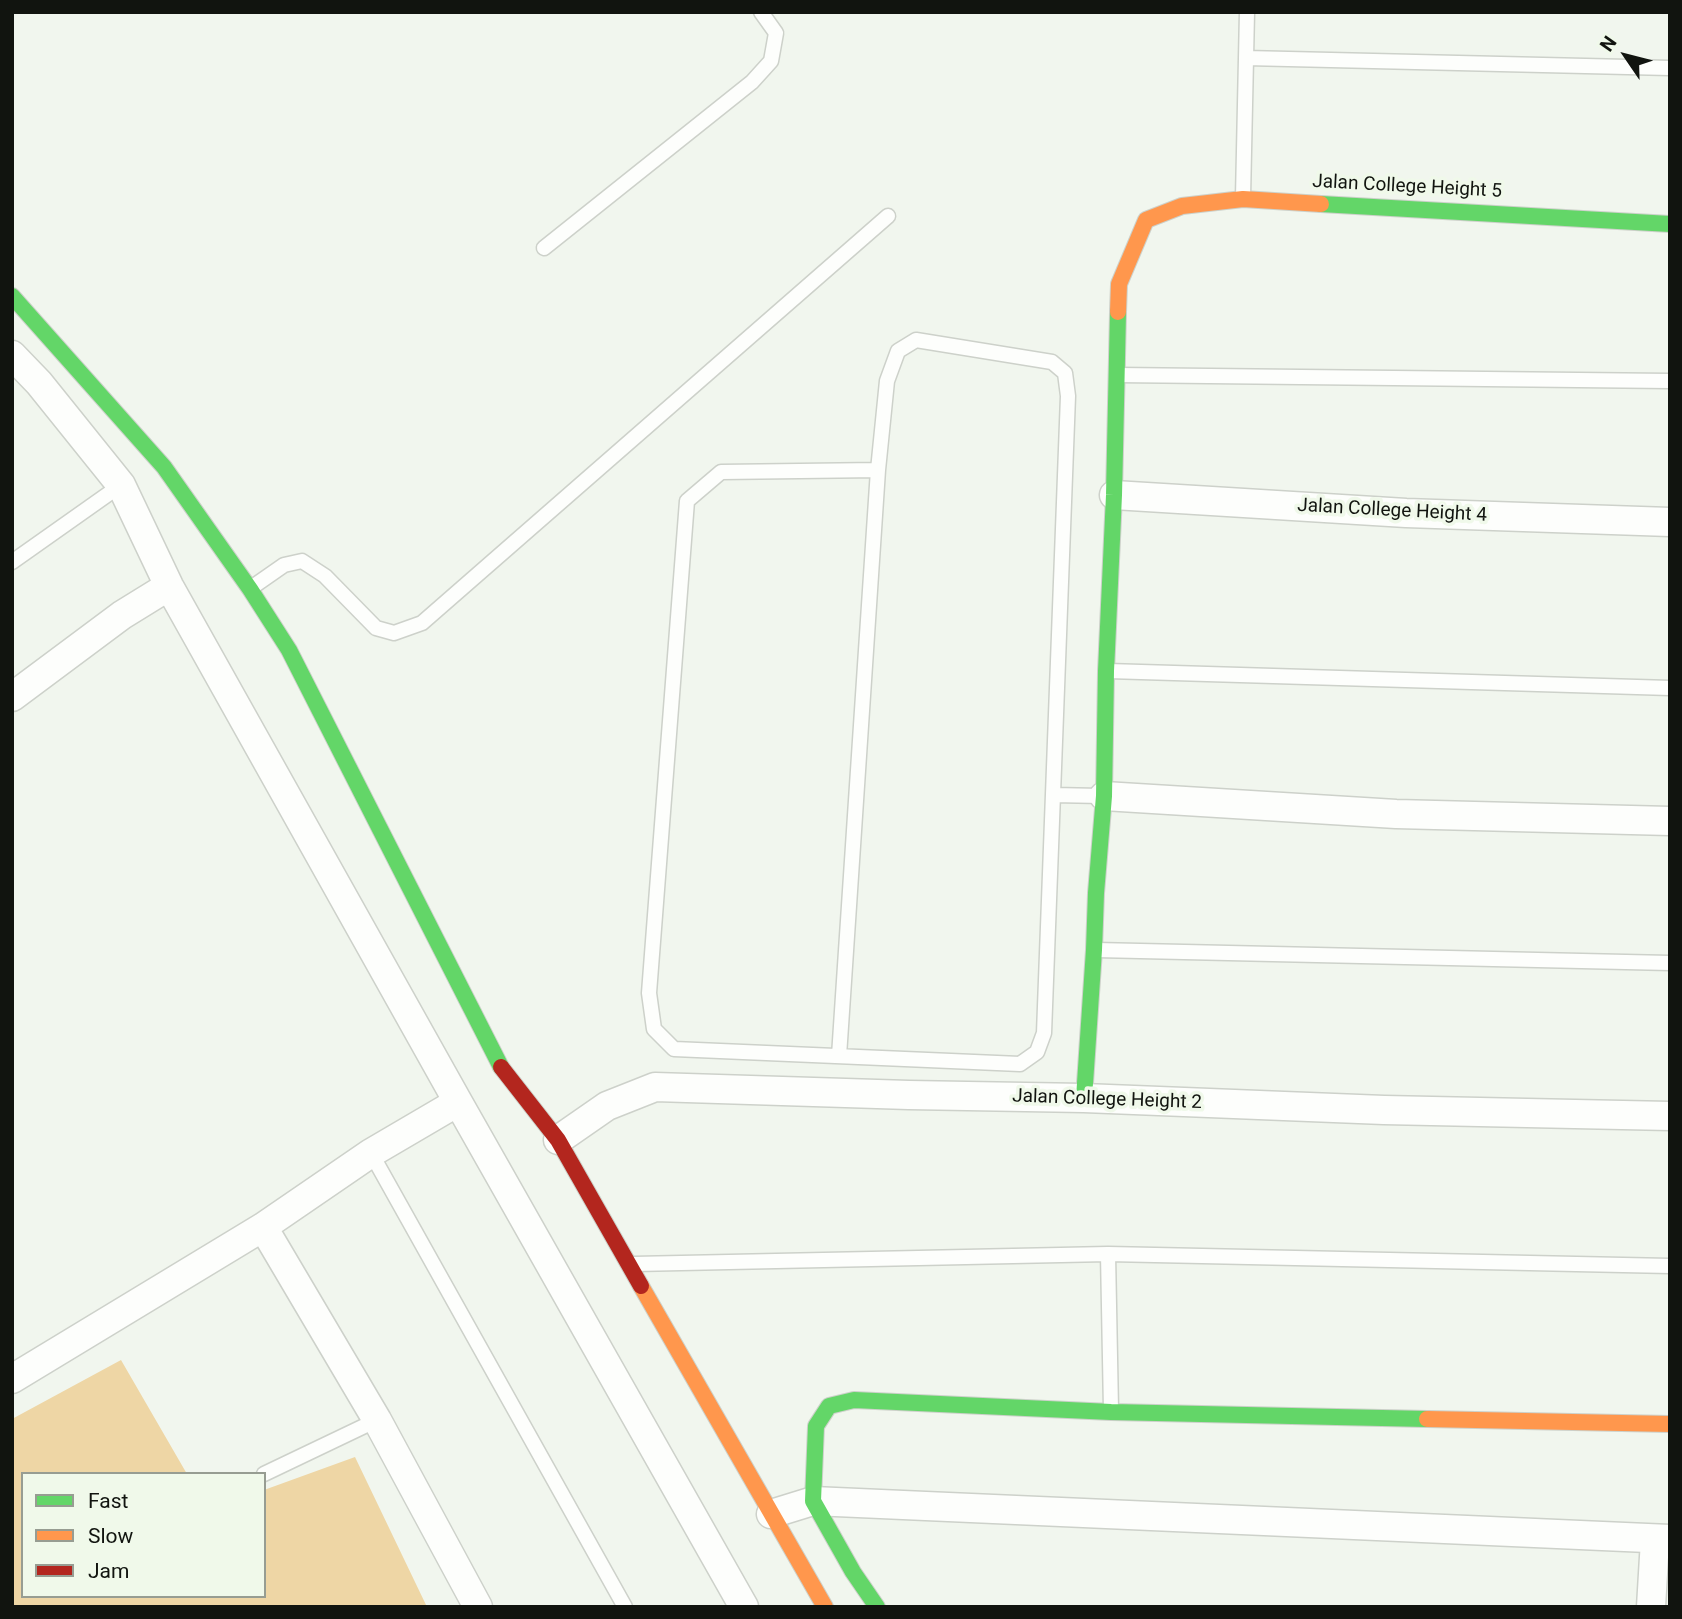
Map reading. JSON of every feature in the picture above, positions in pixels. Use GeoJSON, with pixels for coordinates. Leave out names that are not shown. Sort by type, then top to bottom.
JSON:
{"type":"FeatureCollection","features":[{"type":"Feature","properties":{"kind":"street","name":"Jalan College Height 5"},"geometry":{"type":"LineString","coordinates":[[1116,375],[1119,284],[1146,220],[1182,206],[1243,199],[1670,223]]}},
{"type":"Feature","properties":{"kind":"street"},"geometry":{"type":"LineString","coordinates":[[12,296],[164,467],[250,589],[289,650],[503,1070],[558,1140],[825,1607]]}},
{"type":"Feature","properties":{"kind":"street"},"geometry":{"type":"LineString","coordinates":[[12,355],[39,383],[121,485],[169,586],[744,1607]]}},
{"type":"Feature","properties":{"kind":"street"},"geometry":{"type":"LineString","coordinates":[[1084,1098],[1104,796],[1116,375]]}},
{"type":"Feature","properties":{"kind":"street","name":"Jalan College Height 4"},"geometry":{"type":"LineString","coordinates":[[1114,495],[1406,513],[1670,522]]}},
{"type":"Feature","properties":{"kind":"street"},"geometry":{"type":"LineString","coordinates":[[12,697],[122,615],[169,586]]}},
{"type":"Feature","properties":{"kind":"street"},"geometry":{"type":"LineString","coordinates":[[1104,796],[1396,814],[1670,821]]}},
{"type":"Feature","properties":{"kind":"street","name":"Jalan College Height 2"},"geometry":{"type":"LineString","coordinates":[[558,1140],[607,1106],[655,1087],[1084,1098],[1384,1110],[1670,1116]]}},
{"type":"Feature","properties":{"kind":"street"},"geometry":{"type":"LineString","coordinates":[[12,1379],[263,1227],[371,1153],[458,1102]]}},
{"type":"Feature","properties":{"kind":"street"},"geometry":{"type":"LineString","coordinates":[[263,1227],[377,1420],[478,1607]]}},
{"type":"Feature","properties":{"kind":"street"},"geometry":{"type":"LineString","coordinates":[[877,1607],[853,1572],[813,1501],[816,1426],[829,1406],[854,1400],[1111,1412],[1670,1424]]}},
{"type":"Feature","properties":{"kind":"street"},"geometry":{"type":"LineString","coordinates":[[771,1514],[813,1501],[1662,1539],[1651,1607]]}},
{"type":"Feature","properties":{"kind":"lane"},"geometry":{"type":"LineString","coordinates":[[544,248],[752,82],[771,61],[776,33],[761,12]]}},
{"type":"Feature","properties":{"kind":"lane"},"geometry":{"type":"LineString","coordinates":[[1243,199],[1247,12]]}},
{"type":"Feature","properties":{"kind":"lane"},"geometry":{"type":"LineString","coordinates":[[1246,58],[1670,68]]}},
{"type":"Feature","properties":{"kind":"lane"},"geometry":{"type":"LineString","coordinates":[[250,589],[284,565],[302,561],[325,576],[376,628],[394,633],[422,623],[888,216]]}},
{"type":"Feature","properties":{"kind":"lane"},"geometry":{"type":"LineString","coordinates":[[839,1056],[878,470],[887,381],[898,351],[916,341],[1052,362],[1065,373],[1068,396],[1054,795],[1044,1033],[1037,1052],[1020,1064],[674,1049],[654,1029],[649,993],[687,501],[721,472],[878,470]]}},
{"type":"Feature","properties":{"kind":"lane"},"geometry":{"type":"LineString","coordinates":[[1116,375],[1670,381]]}},
{"type":"Feature","properties":{"kind":"lane"},"geometry":{"type":"LineString","coordinates":[[12,562],[121,485]]}},
{"type":"Feature","properties":{"kind":"lane"},"geometry":{"type":"LineString","coordinates":[[1106,671],[1670,688]]}},
{"type":"Feature","properties":{"kind":"lane"},"geometry":{"type":"LineString","coordinates":[[1054,795],[1104,796]]}},
{"type":"Feature","properties":{"kind":"lane"},"geometry":{"type":"LineString","coordinates":[[1094,950],[1670,963]]}},
{"type":"Feature","properties":{"kind":"lane"},"geometry":{"type":"LineString","coordinates":[[371,1153],[625,1607]]}},
{"type":"Feature","properties":{"kind":"lane"},"geometry":{"type":"LineString","coordinates":[[629,1264],[1108,1254],[1670,1266]]}},
{"type":"Feature","properties":{"kind":"lane"},"geometry":{"type":"LineString","coordinates":[[1108,1254],[1111,1412]]}},
{"type":"Feature","properties":{"kind":"lane"},"geometry":{"type":"LineString","coordinates":[[266,1473],[377,1420]]}},
{"type":"Feature","properties":{"kind":"shaded area"},"geometry":{"type":"Polygon","coordinates":[[[121,1360],[186,1472],[21,1472],[21,1598],[266,1598],[266,1489],[355,1457],[427,1607],[12,1607],[12,1419],[121,1360]]]}},
{"type":"Feature","properties":{"kind":"traffic: fast"},"geometry":{"type":"LineString","coordinates":[[1321,204],[1670,224]]}},
{"type":"Feature","properties":{"kind":"traffic: fast"},"geometry":{"type":"LineString","coordinates":[[12,296],[164,467],[250,589],[289,650],[501,1067]]}},
{"type":"Feature","properties":{"kind":"traffic: fast"},"geometry":{"type":"LineString","coordinates":[[1084,1098],[1104,796],[1118,312]]}},
{"type":"Feature","properties":{"kind":"traffic: fast"},"geometry":{"type":"LineString","coordinates":[[877,1607],[853,1572],[813,1501],[816,1426],[829,1406],[854,1400],[1111,1412],[1427,1419]]}},
{"type":"Feature","properties":{"kind":"traffic: slow"},"geometry":{"type":"LineString","coordinates":[[1118,312],[1119,284],[1146,220],[1182,206],[1243,199],[1321,204]]}},
{"type":"Feature","properties":{"kind":"traffic: slow"},"geometry":{"type":"LineString","coordinates":[[641,1286],[825,1607]]}},
{"type":"Feature","properties":{"kind":"traffic: slow"},"geometry":{"type":"LineString","coordinates":[[1427,1419],[1670,1424]]}},
{"type":"Feature","properties":{"kind":"traffic: jam"},"geometry":{"type":"LineString","coordinates":[[501,1067],[558,1140],[641,1286]]}}]}
